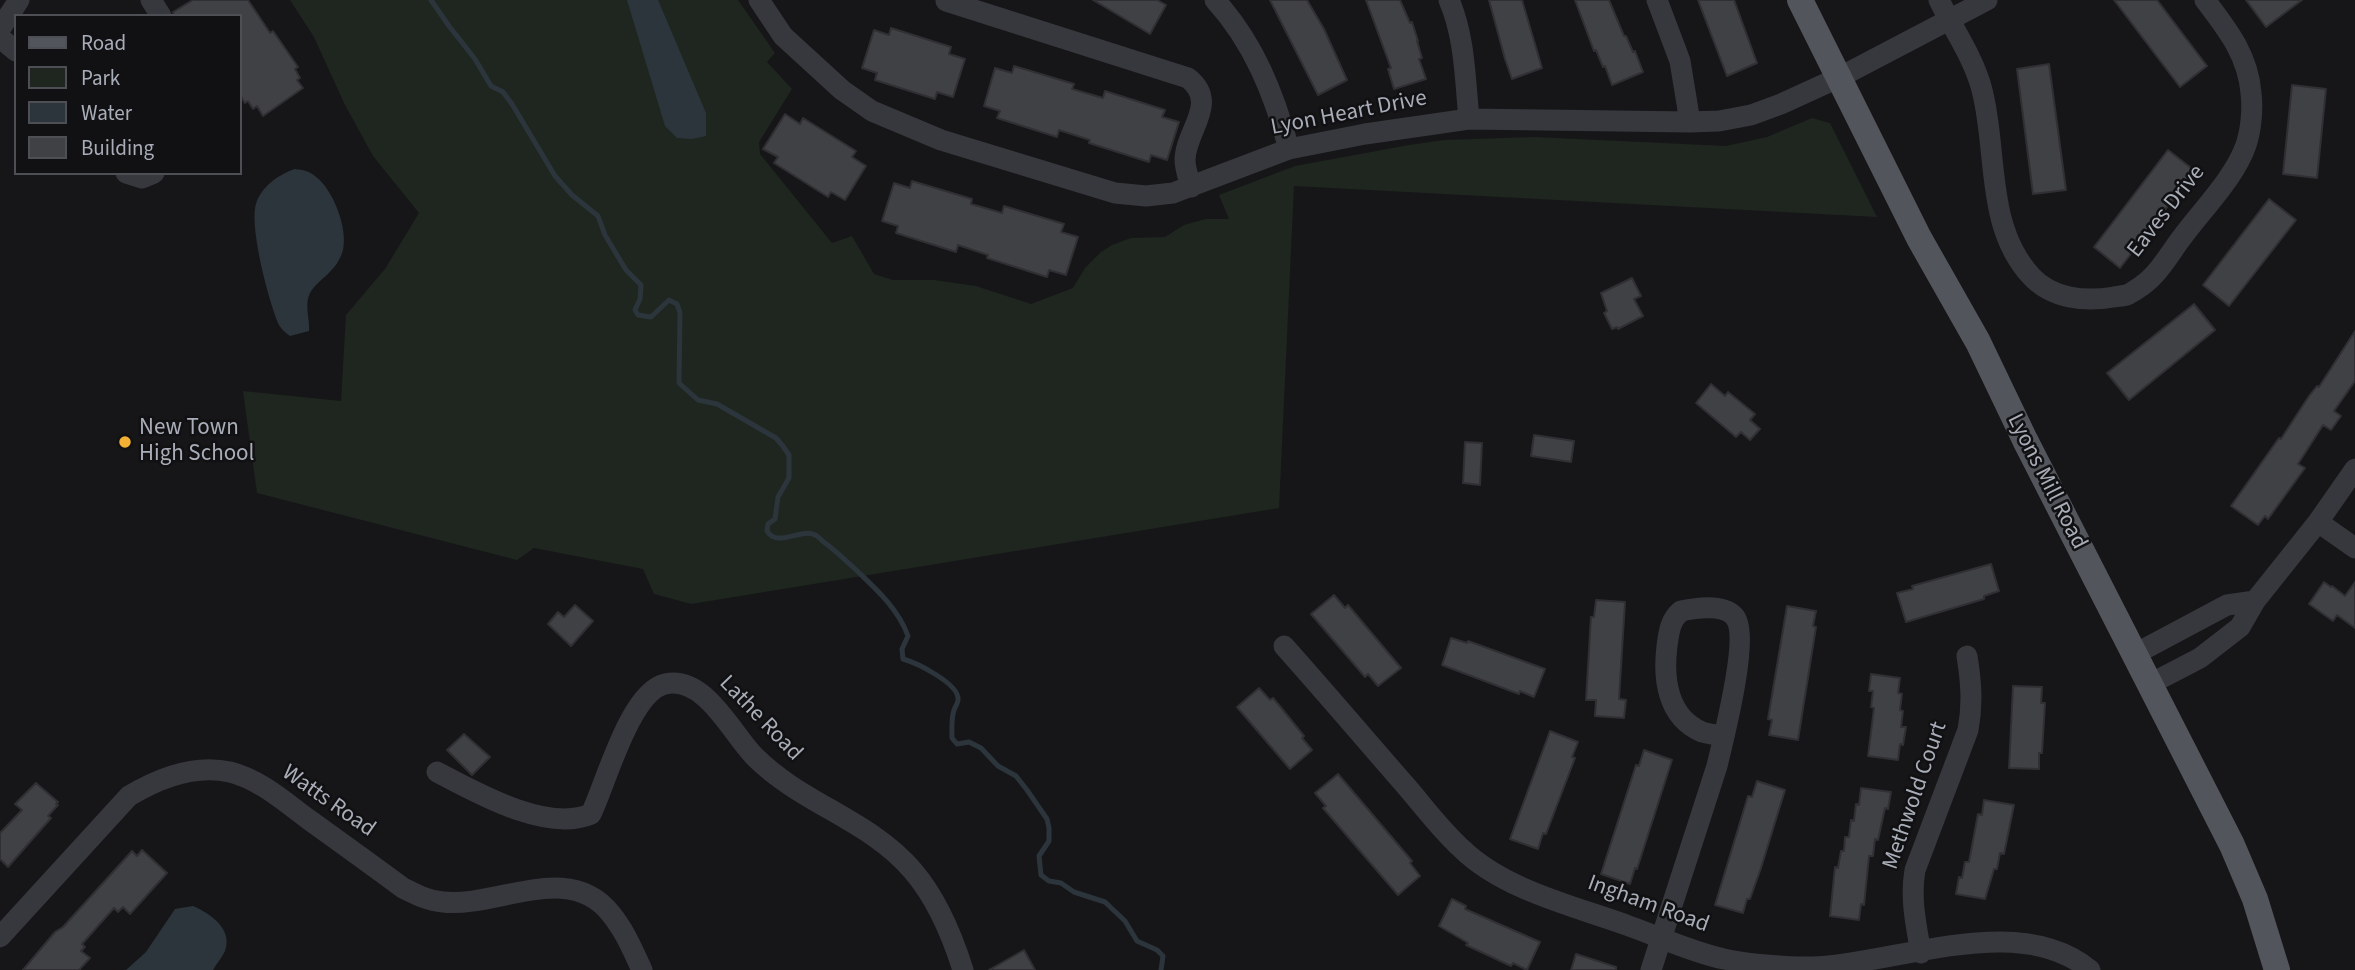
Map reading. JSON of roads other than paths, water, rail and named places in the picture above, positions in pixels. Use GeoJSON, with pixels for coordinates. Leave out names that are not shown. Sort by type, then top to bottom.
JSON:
{"type":"FeatureCollection","features":[{"type":"Feature","properties":{"kind":"main road","name":"Lyons Mill Road"},"geometry":{"type":"LineString","coordinates":[[1800,0],[1919,238],[1978,342],[2025,440],[2232,845],[2255,899],[2277,970]]}},
{"type":"Feature","properties":{"kind":"street"},"geometry":{"type":"LineString","coordinates":[[0,29],[19,0]]}},
{"type":"Feature","properties":{"kind":"street","name":"Lyon Heart Drive"},"geometry":{"type":"LineString","coordinates":[[759,0],[783,36],[842,90],[872,111],[941,141],[1115,193],[1146,196],[1173,193],[1289,149],[1399,128],[1469,119],[1690,122],[1718,121],[1751,115],[1840,77],[1943,9],[1987,0]]}},
{"type":"Feature","properties":{"kind":"street"},"geometry":{"type":"LineString","coordinates":[[1215,0],[1247,44],[1265,75],[1277,105],[1289,149]]}},
{"type":"Feature","properties":{"kind":"street"},"geometry":{"type":"LineString","coordinates":[[1449,0],[1457,19],[1462,48],[1469,119]]}},
{"type":"Feature","properties":{"kind":"street"},"geometry":{"type":"LineString","coordinates":[[1657,0],[1681,61],[1690,122]]}},
{"type":"Feature","properties":{"kind":"street","name":"Eaves Drive"},"geometry":{"type":"LineString","coordinates":[[1943,9],[1976,70],[1982,88],[2002,226],[2013,253],[2032,278],[2048,289],[2068,298],[2087,301],[2128,295],[2151,278],[2236,166],[2246,145],[2251,112],[2248,73],[2243,56],[2231,34],[2205,0]]}},
{"type":"Feature","properties":{"kind":"street"},"geometry":{"type":"LineString","coordinates":[[946,1],[988,7],[1175,72],[1196,84],[1202,105],[1185,159],[1191,187]]}},
{"type":"Feature","properties":{"kind":"street"},"geometry":{"type":"LineString","coordinates":[[0,38],[14,49]]}},
{"type":"Feature","properties":{"kind":"street"},"geometry":{"type":"LineString","coordinates":[[131,175],[142,178],[150,175]]}},
{"type":"Feature","properties":{"kind":"street"},"geometry":{"type":"LineString","coordinates":[[2150,684],[2200,658],[2240,627],[2255,601],[2318,522],[2355,469]]}},
{"type":"Feature","properties":{"kind":"street"},"geometry":{"type":"LineString","coordinates":[[2318,522],[2355,548]]}},
{"type":"Feature","properties":{"kind":"street"},"geometry":{"type":"LineString","coordinates":[[2135,654],[2227,605],[2255,601]]}},
{"type":"Feature","properties":{"kind":"street"},"geometry":{"type":"LineString","coordinates":[[1651,970],[1724,736],[1741,640],[1740,627],[1734,616],[1727,611],[1681,611],[1675,616],[1668,635],[1664,670],[1669,696],[1683,718],[1692,726],[1703,732],[1724,736]]}},
{"type":"Feature","properties":{"kind":"street","name":"Ingham Road"},"geometry":{"type":"LineString","coordinates":[[1284,646],[1461,849],[1502,878],[1530,890],[1693,951],[1726,960],[1800,967],[1853,964],[1975,943],[2003,941],[2030,943],[2058,951],[2090,970]]}},
{"type":"Feature","properties":{"kind":"street","name":"Methwold Court"},"geometry":{"type":"LineString","coordinates":[[1921,953],[1912,904],[1912,885],[1915,870],[1968,730],[1972,699],[1967,656]]}},
{"type":"Feature","properties":{"kind":"street","name":"Lathe Road"},"geometry":{"type":"LineString","coordinates":[[437,772],[488,799],[540,816],[562,820],[578,819],[591,814],[618,746],[639,704],[650,690],[666,684],[683,684],[700,693],[716,708],[754,756],[780,779],[890,846],[914,872],[929,894],[953,938],[963,970]]}},
{"type":"Feature","properties":{"kind":"street","name":"Watts Road"},"geometry":{"type":"LineString","coordinates":[[0,937],[129,796],[168,777],[191,771],[211,770],[232,773],[273,793],[403,888],[426,899],[462,902],[540,888],[562,888],[579,892],[597,901],[610,912],[626,936],[642,970]]}},
{"type":"Feature","properties":{"kind":"water"},"geometry":{"type":"Polygon","coordinates":[[[627,0],[658,0],[706,113],[706,136],[677,138],[665,126],[627,0]]]}},
{"type":"Feature","properties":{"kind":"water"},"geometry":{"type":"Polygon","coordinates":[[[295,169],[313,174],[328,190],[338,210],[344,241],[337,264],[308,298],[309,331],[290,336],[279,325],[270,300],[261,265],[255,215],[258,198],[266,187],[295,169]]]}},
{"type":"Feature","properties":{"kind":"water"},"geometry":{"type":"Polygon","coordinates":[[[193,906],[219,923],[226,936],[225,951],[213,970],[126,970],[146,952],[175,909],[193,906]]]}},
{"type":"Feature","properties":{"kind":"waterway"},"geometry":{"type":"LineString","coordinates":[[431,0],[475,59],[491,86],[503,92],[512,104],[555,176],[572,195],[598,216],[605,235],[626,270],[641,285],[640,299],[635,310],[638,315],[651,317],[669,300],[677,304],[680,313],[679,383],[698,400],[717,404],[776,438],[789,455],[789,478],[778,497],[775,519],[768,524],[767,531],[777,538],[804,534],[817,536],[885,599],[908,636],[902,649],[903,659],[936,675],[957,694],[958,700],[952,717],[952,738],[957,744],[969,742],[981,748],[998,766],[1016,776],[1047,819],[1049,841],[1039,856],[1041,875],[1074,892],[1105,902],[1125,921],[1137,941],[1157,950],[1163,956],[1161,970]]}},
{"type":"Feature","properties":{"kind":"place","name":"New Town High School"},"geometry":{"type":"Point","coordinates":[125,442]}}]}
